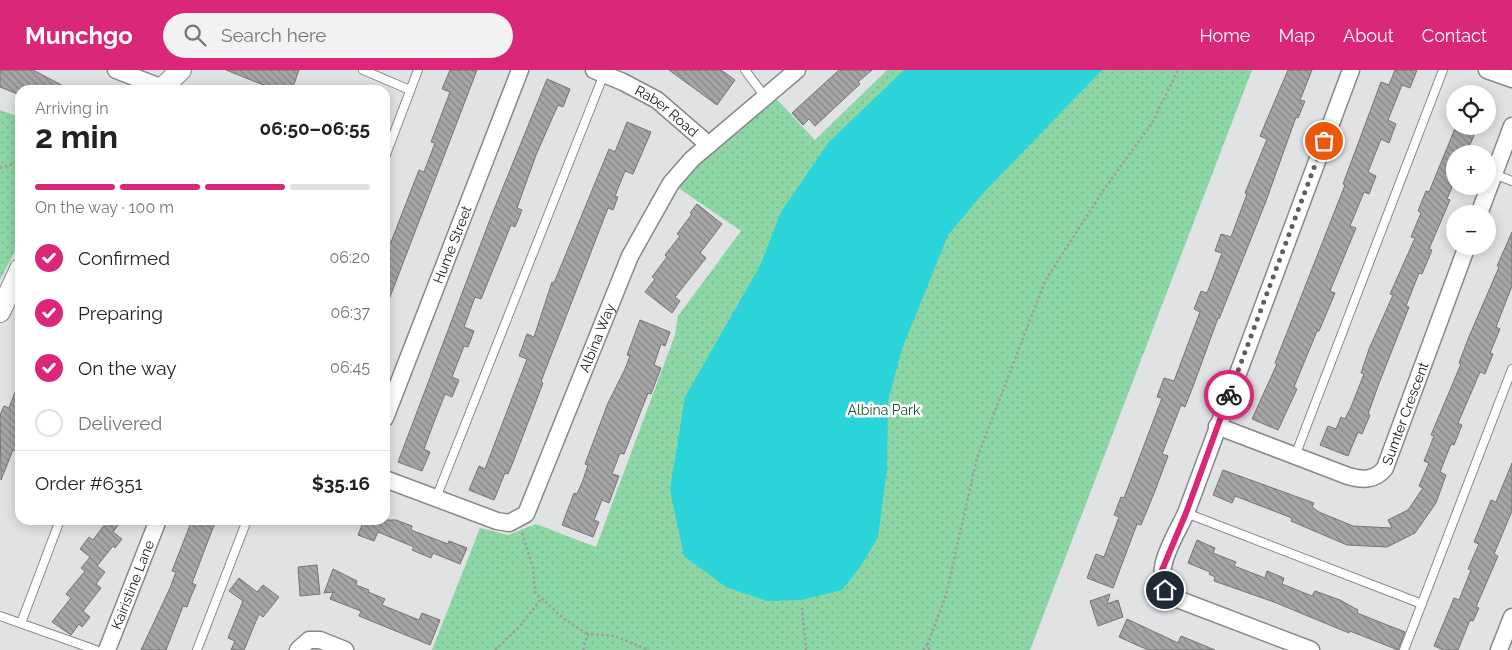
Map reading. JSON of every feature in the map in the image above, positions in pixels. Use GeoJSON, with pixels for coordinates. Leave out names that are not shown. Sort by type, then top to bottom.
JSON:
{"type":"FeatureCollection","features":[{"type":"Feature","properties":{"kind":"street"},"geometry":{"type":"LineString","coordinates":[[116,70],[153,85]]}},
{"type":"Feature","properties":{"kind":"street"},"geometry":{"type":"LineString","coordinates":[[167,85],[181,70]]}},
{"type":"Feature","properties":{"kind":"street","name":"Hume Street"},"geometry":{"type":"LineString","coordinates":[[390,405],[520,70]]}},
{"type":"Feature","properties":{"kind":"street","name":"Albina Way"},"geometry":{"type":"LineString","coordinates":[[517,519],[526,514],[531,505],[630,256],[671,183],[709,145],[797,70]]}},
{"type":"Feature","properties":{"kind":"street"},"geometry":{"type":"LineString","coordinates":[[1312,650],[1172,597],[1165,590],[1162,570],[1186,513],[1351,70]]}},
{"type":"Feature","properties":{"kind":"street"},"geometry":{"type":"LineString","coordinates":[[1487,70],[1512,79]]}},
{"type":"Feature","properties":{"kind":"street","name":"Raber Road"},"geometry":{"type":"LineString","coordinates":[[599,72],[657,100],[709,145]]}},
{"type":"Feature","properties":{"kind":"street"},"geometry":{"type":"LineString","coordinates":[[1496,169],[1512,126]]}},
{"type":"Feature","properties":{"kind":"street","name":"Sumter Crescent"},"geometry":{"type":"LineString","coordinates":[[1217,426],[1360,479],[1380,474],[1385,468],[1464,255]]}},
{"type":"Feature","properties":{"kind":"street"},"geometry":{"type":"LineString","coordinates":[[0,310],[15,279]]}},
{"type":"Feature","properties":{"kind":"street"},"geometry":{"type":"LineString","coordinates":[[390,481],[497,521],[509,523],[517,519]]}},
{"type":"Feature","properties":{"kind":"street","name":"Kairistine Lane"},"geometry":{"type":"LineString","coordinates":[[107,650],[156,525]]}},
{"type":"Feature","properties":{"kind":"street"},"geometry":{"type":"LineString","coordinates":[[1499,650],[1512,617]]}},
{"type":"Feature","properties":{"kind":"street"},"geometry":{"type":"LineString","coordinates":[[298,650],[309,640],[320,640],[345,650]]}},
{"type":"Feature","properties":{"kind":"lane"},"geometry":{"type":"LineString","coordinates":[[363,70],[410,90]]}},
{"type":"Feature","properties":{"kind":"lane"},"geometry":{"type":"LineString","coordinates":[[390,144],[418,70]]}},
{"type":"Feature","properties":{"kind":"lane"},"geometry":{"type":"LineString","coordinates":[[745,70],[766,98]]}},
{"type":"Feature","properties":{"kind":"lane"},"geometry":{"type":"LineString","coordinates":[[1295,456],[1443,70]]}},
{"type":"Feature","properties":{"kind":"lane"},"geometry":{"type":"LineString","coordinates":[[436,498],[599,72]]}},
{"type":"Feature","properties":{"kind":"lane"},"geometry":{"type":"LineString","coordinates":[[1496,175],[1512,181]]}},
{"type":"Feature","properties":{"kind":"lane"},"geometry":{"type":"LineString","coordinates":[[1404,650],[1512,369]]}},
{"type":"Feature","properties":{"kind":"lane"},"geometry":{"type":"LineString","coordinates":[[1186,513],[1422,604]]}},
{"type":"Feature","properties":{"kind":"lane"},"geometry":{"type":"LineString","coordinates":[[20,623],[58,525]]}},
{"type":"Feature","properties":{"kind":"lane"},"geometry":{"type":"LineString","coordinates":[[197,650],[245,525]]}},
{"type":"Feature","properties":{"kind":"lane"},"geometry":{"type":"LineString","coordinates":[[0,616],[96,650]]}},
{"type":"Feature","properties":{"kind":"path"},"geometry":{"type":"LineString","coordinates":[[923,650],[928,643],[946,595],[977,458],[1044,281],[1103,191],[1152,123],[1178,70]]}},
{"type":"Feature","properties":{"kind":"path"},"geometry":{"type":"LineString","coordinates":[[0,168],[15,164]]}},
{"type":"Feature","properties":{"kind":"path"},"geometry":{"type":"LineString","coordinates":[[517,519],[533,567],[535,592],[564,619],[588,634],[615,636],[649,650]]}},
{"type":"Feature","properties":{"kind":"path"},"geometry":{"type":"LineString","coordinates":[[495,650],[519,627],[542,598]]}},
{"type":"Feature","properties":{"kind":"path"},"geometry":{"type":"LineString","coordinates":[[802,608],[806,650]]}},
{"type":"Feature","properties":{"kind":"path"},"geometry":{"type":"LineString","coordinates":[[583,650],[588,634]]}},
{"type":"Feature","properties":{"kind":"path"},"geometry":{"type":"LineString","coordinates":[[928,643],[929,650]]}},
{"type":"Feature","properties":{"kind":"green space","name":"Albina Park"},"geometry":{"type":"Polygon","coordinates":[[[887,70],[1252,70],[1030,650],[432,650],[480,528],[508,535],[536,524],[596,547],[675,335],[678,316],[741,231],[677,187],[771,93],[815,140],[887,70]]]}},
{"type":"Feature","properties":{"kind":"green space"},"geometry":{"type":"Polygon","coordinates":[[[0,110],[15,115],[15,251],[0,280],[0,110]]]}},
{"type":"Feature","properties":{"kind":"water"},"geometry":{"type":"Polygon","coordinates":[[[904,70],[1102,70],[985,191],[948,235],[902,349],[888,401],[887,469],[878,537],[860,567],[842,590],[801,600],[767,601],[726,587],[684,556],[670,490],[685,397],[760,266],[781,212],[829,142],[904,70]]]}},
{"type":"Feature","properties":{"kind":"building"},"geometry":{"type":"Polygon","coordinates":[[[0,70],[33,70],[62,85],[15,85],[15,93],[0,87],[0,70]]]}},
{"type":"Feature","properties":{"kind":"building"},"geometry":{"type":"Polygon","coordinates":[[[226,70],[299,70],[294,85],[261,84],[226,70]]]}},
{"type":"Feature","properties":{"kind":"building"},"geometry":{"type":"Polygon","coordinates":[[[450,70],[477,70],[390,297],[390,242],[419,170],[424,172],[435,143],[431,142],[450,92],[442,89],[450,70]]]}},
{"type":"Feature","properties":{"kind":"building"},"geometry":{"type":"Polygon","coordinates":[[[669,70],[721,70],[735,80],[717,105],[669,70]]]}},
{"type":"Feature","properties":{"kind":"building"},"geometry":{"type":"Polygon","coordinates":[[[839,70],[872,70],[858,82],[860,84],[815,126],[809,119],[803,125],[792,113],[839,70]]]}},
{"type":"Feature","properties":{"kind":"building"},"geometry":{"type":"Polygon","coordinates":[[[1288,70],[1312,70],[1300,100],[1305,101],[1298,118],[1296,117],[1266,201],[1218,318],[1185,407],[1181,405],[1162,454],[1168,456],[1155,491],[1141,525],[1137,524],[1113,588],[1087,578],[1096,554],[1104,557],[1119,517],[1114,515],[1121,497],[1124,498],[1162,398],[1157,397],[1164,378],[1174,381],[1200,312],[1194,309],[1201,291],[1207,293],[1222,253],[1215,251],[1221,234],[1231,237],[1247,194],[1245,193],[1267,139],[1260,136],[1288,70]]]}},
{"type":"Feature","properties":{"kind":"building"},"geometry":{"type":"Polygon","coordinates":[[[1395,70],[1417,70],[1410,88],[1402,85],[1388,120],[1396,124],[1389,143],[1381,139],[1368,172],[1376,176],[1369,194],[1364,192],[1350,226],[1356,228],[1330,291],[1335,293],[1319,331],[1317,331],[1294,387],[1297,389],[1278,430],[1252,419],[1277,364],[1275,363],[1345,185],[1343,184],[1381,82],[1389,85],[1395,70]]]}},
{"type":"Feature","properties":{"kind":"building"},"geometry":{"type":"Polygon","coordinates":[[[547,79],[570,89],[563,107],[558,105],[536,155],[517,208],[522,210],[515,227],[511,225],[481,299],[475,297],[464,327],[474,331],[468,347],[464,346],[452,377],[459,380],[452,397],[445,394],[434,422],[424,449],[430,452],[422,471],[398,462],[491,217],[547,79]]]}},
{"type":"Feature","properties":{"kind":"building"},"geometry":{"type":"Polygon","coordinates":[[[627,122],[651,132],[633,174],[625,171],[615,196],[618,197],[613,210],[608,208],[545,371],[541,382],[543,383],[513,462],[508,474],[505,473],[494,500],[469,490],[479,466],[485,469],[527,359],[519,356],[527,334],[534,337],[552,282],[554,283],[609,149],[615,152],[627,122]]]}},
{"type":"Feature","properties":{"kind":"building"},"geometry":{"type":"Polygon","coordinates":[[[1452,135],[1474,135],[1470,145],[1448,145],[1452,135]]]}},
{"type":"Feature","properties":{"kind":"building"},"geometry":{"type":"Polygon","coordinates":[[[1446,150],[1446,195],[1449,195],[1447,199],[1450,200],[1446,205],[1446,209],[1429,249],[1432,250],[1422,274],[1419,273],[1406,306],[1409,307],[1378,386],[1368,414],[1370,415],[1362,434],[1358,432],[1348,456],[1320,445],[1328,426],[1336,429],[1341,417],[1345,419],[1351,407],[1364,374],[1361,373],[1369,349],[1393,295],[1390,294],[1415,238],[1411,237],[1421,213],[1418,211],[1426,191],[1429,192],[1446,150]]]}},
{"type":"Feature","properties":{"kind":"building"},"geometry":{"type":"Polygon","coordinates":[[[697,204],[722,224],[700,253],[706,258],[675,297],[680,301],[672,313],[645,292],[655,279],[652,277],[667,257],[665,255],[680,236],[677,234],[697,204]]]}},
{"type":"Feature","properties":{"kind":"building"},"geometry":{"type":"Polygon","coordinates":[[[1512,232],[1512,286],[1496,327],[1500,329],[1490,353],[1493,354],[1485,374],[1480,372],[1458,423],[1462,425],[1454,445],[1451,444],[1440,472],[1446,475],[1436,503],[1415,533],[1387,547],[1347,545],[1291,521],[1292,518],[1235,496],[1232,503],[1213,495],[1223,470],[1314,503],[1312,507],[1319,512],[1353,526],[1392,528],[1388,520],[1408,510],[1423,488],[1419,486],[1429,463],[1424,461],[1434,436],[1431,435],[1461,364],[1459,363],[1468,339],[1512,232]]]}},
{"type":"Feature","properties":{"kind":"building"},"geometry":{"type":"Polygon","coordinates":[[[640,320],[670,332],[665,346],[661,344],[654,365],[661,368],[651,394],[648,393],[624,454],[620,453],[612,474],[619,476],[609,503],[602,500],[594,520],[599,522],[593,537],[562,525],[574,493],[577,494],[583,480],[588,465],[585,464],[608,403],[630,356],[627,355],[640,320]]]}},
{"type":"Feature","properties":{"kind":"building"},"geometry":{"type":"Polygon","coordinates":[[[15,392],[15,450],[13,450],[1,480],[0,415],[4,406],[9,408],[15,392]]]}},
{"type":"Feature","properties":{"kind":"building"},"geometry":{"type":"Polygon","coordinates":[[[1512,463],[1512,511],[1494,554],[1498,556],[1476,607],[1479,608],[1473,621],[1470,620],[1458,650],[1444,650],[1434,646],[1454,598],[1459,600],[1471,570],[1468,569],[1479,544],[1474,542],[1491,500],[1496,502],[1512,463]]]}},
{"type":"Feature","properties":{"kind":"building"},"geometry":{"type":"Polygon","coordinates":[[[390,520],[396,520],[412,526],[411,530],[448,544],[449,541],[467,548],[460,564],[433,553],[431,558],[412,550],[414,547],[378,532],[374,541],[358,535],[362,525],[390,525],[390,520]]]}},
{"type":"Feature","properties":{"kind":"building"},"geometry":{"type":"Polygon","coordinates":[[[104,525],[118,525],[113,532],[122,539],[115,548],[113,546],[97,566],[105,572],[96,584],[101,588],[83,611],[90,617],[82,627],[79,624],[71,635],[52,622],[71,598],[66,594],[85,571],[81,568],[90,557],[80,549],[89,537],[93,540],[104,525]]]}},
{"type":"Feature","properties":{"kind":"building"},"geometry":{"type":"Polygon","coordinates":[[[190,525],[214,525],[192,583],[196,585],[187,607],[183,606],[166,650],[141,650],[170,588],[176,572],[172,571],[190,525]]]}},
{"type":"Feature","properties":{"kind":"building"},"geometry":{"type":"Polygon","coordinates":[[[1197,540],[1215,548],[1213,553],[1236,562],[1234,566],[1265,578],[1267,571],[1284,578],[1282,584],[1312,596],[1315,591],[1340,600],[1358,610],[1357,613],[1405,632],[1398,650],[1214,581],[1215,577],[1209,574],[1210,572],[1188,563],[1197,540]]]}},
{"type":"Feature","properties":{"kind":"building"},"geometry":{"type":"Polygon","coordinates":[[[317,565],[320,594],[300,596],[298,567],[317,565]]]}},
{"type":"Feature","properties":{"kind":"building"},"geometry":{"type":"Polygon","coordinates":[[[333,569],[357,581],[356,585],[369,590],[368,592],[385,599],[382,605],[419,620],[422,613],[440,620],[430,645],[359,616],[361,611],[330,599],[333,592],[324,593],[333,569]]]}},
{"type":"Feature","properties":{"kind":"building"},"geometry":{"type":"Polygon","coordinates":[[[239,578],[257,592],[263,585],[279,597],[263,617],[259,614],[244,650],[231,650],[235,641],[228,638],[243,601],[229,591],[239,578]]]}},
{"type":"Feature","properties":{"kind":"building"},"geometry":{"type":"Polygon","coordinates":[[[1110,594],[1107,604],[1118,600],[1123,617],[1098,626],[1090,601],[1110,594]]]}},
{"type":"Feature","properties":{"kind":"building"},"geometry":{"type":"Polygon","coordinates":[[[1127,619],[1178,643],[1181,636],[1215,650],[1148,650],[1119,637],[1127,619]]]}},
{"type":"Feature","properties":{"kind":"way so far"},"geometry":{"type":"LineString","coordinates":[[1229,395],[1324,141]]}},
{"type":"Feature","properties":{"kind":"route"},"geometry":{"type":"LineString","coordinates":[[1165,590],[1162,582],[1162,570],[1186,513],[1229,395]]}}]}
